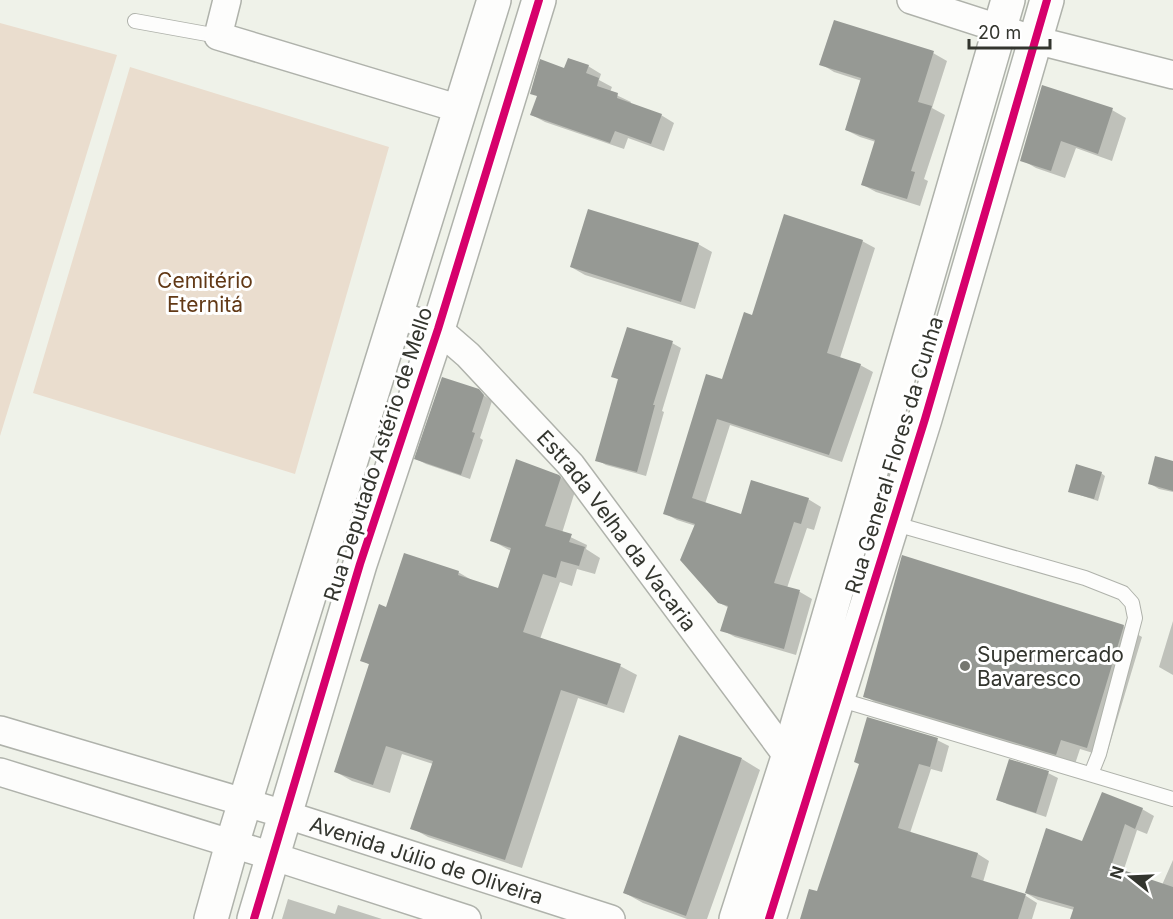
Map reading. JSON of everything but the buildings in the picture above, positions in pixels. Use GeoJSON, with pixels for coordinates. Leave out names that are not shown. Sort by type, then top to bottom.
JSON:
{"type":"FeatureCollection","features":[{"type":"Feature","properties":{"kind":"street"},"geometry":{"type":"LineString","coordinates":[[227,0],[218,36],[460,109]]}},
{"type":"Feature","properties":{"kind":"street","name":"Rua Deputado Astério de Mello"},"geometry":{"type":"LineString","coordinates":[[211,919],[232,844],[495,0]]}},
{"type":"Feature","properties":{"kind":"street","name":"Rua Deputado Astério de Mello"},"geometry":{"type":"LineString","coordinates":[[254,919],[360,564],[438,329],[539,0]]}},
{"type":"Feature","properties":{"kind":"street"},"geometry":{"type":"LineString","coordinates":[[911,0],[1004,14],[1035,40],[1173,75]]}},
{"type":"Feature","properties":{"kind":"street","name":"Rua General Flores da Cunha"},"geometry":{"type":"LineString","coordinates":[[736,919],[802,763],[837,699],[925,419],[1047,0]]}},
{"type":"Feature","properties":{"kind":"street","name":"Rua General Flores da Cunha"},"geometry":{"type":"LineString","coordinates":[[770,919],[802,763],[890,408],[1004,14]]}},
{"type":"Feature","properties":{"kind":"street"},"geometry":{"type":"LineString","coordinates":[[481,44],[522,55]]}},
{"type":"Feature","properties":{"kind":"street","name":"Estrada Velha da Vacaria"},"geometry":{"type":"LineString","coordinates":[[396,314],[438,329],[468,355],[571,465],[802,763]]}},
{"type":"Feature","properties":{"kind":"street"},"geometry":{"type":"LineString","coordinates":[[890,408],[925,419]]}},
{"type":"Feature","properties":{"kind":"street"},"geometry":{"type":"LineString","coordinates":[[322,554],[360,564]]}},
{"type":"Feature","properties":{"kind":"street","name":"Avenida Júlio de Oliveira"},"geometry":{"type":"LineString","coordinates":[[0,730],[284,814],[611,919]]}},
{"type":"Feature","properties":{"kind":"street","name":"Avenida Júlio de Oliveira"},"geometry":{"type":"LineString","coordinates":[[0,772],[467,919]]}},
{"type":"Feature","properties":{"kind":"street"},"geometry":{"type":"LineString","coordinates":[[380,891],[393,849]]}},
{"type":"Feature","properties":{"kind":"lane"},"geometry":{"type":"LineString","coordinates":[[135,21],[218,36]]}},
{"type":"Feature","properties":{"kind":"lane"},"geometry":{"type":"LineString","coordinates":[[892,523],[1085,578],[1123,593],[1132,603],[1135,618],[1099,754],[1091,774]]}},
{"type":"Feature","properties":{"kind":"lane"},"geometry":{"type":"LineString","coordinates":[[837,699],[1173,799]]}},
{"type":"Feature","properties":{"kind":"green space"},"geometry":{"type":"Polygon","coordinates":[[[0,23],[117,55],[0,436],[0,23]]]}},
{"type":"Feature","properties":{"kind":"green space","name":"Cemitério Eternitá"},"geometry":{"type":"Polygon","coordinates":[[[130,67],[389,147],[295,474],[33,393],[130,67]]]}},
{"type":"Feature","properties":{"kind":"cycle path"},"geometry":{"type":"LineString","coordinates":[[254,919],[360,564],[438,329],[539,0]]}},
{"type":"Feature","properties":{"kind":"cycle path"},"geometry":{"type":"LineString","coordinates":[[769,919],[925,419],[1047,0]]}},
{"type":"Feature","properties":{"kind":"place","name":"Supermercado Bavaresco"},"geometry":{"type":"Point","coordinates":[965,666]}}]}
